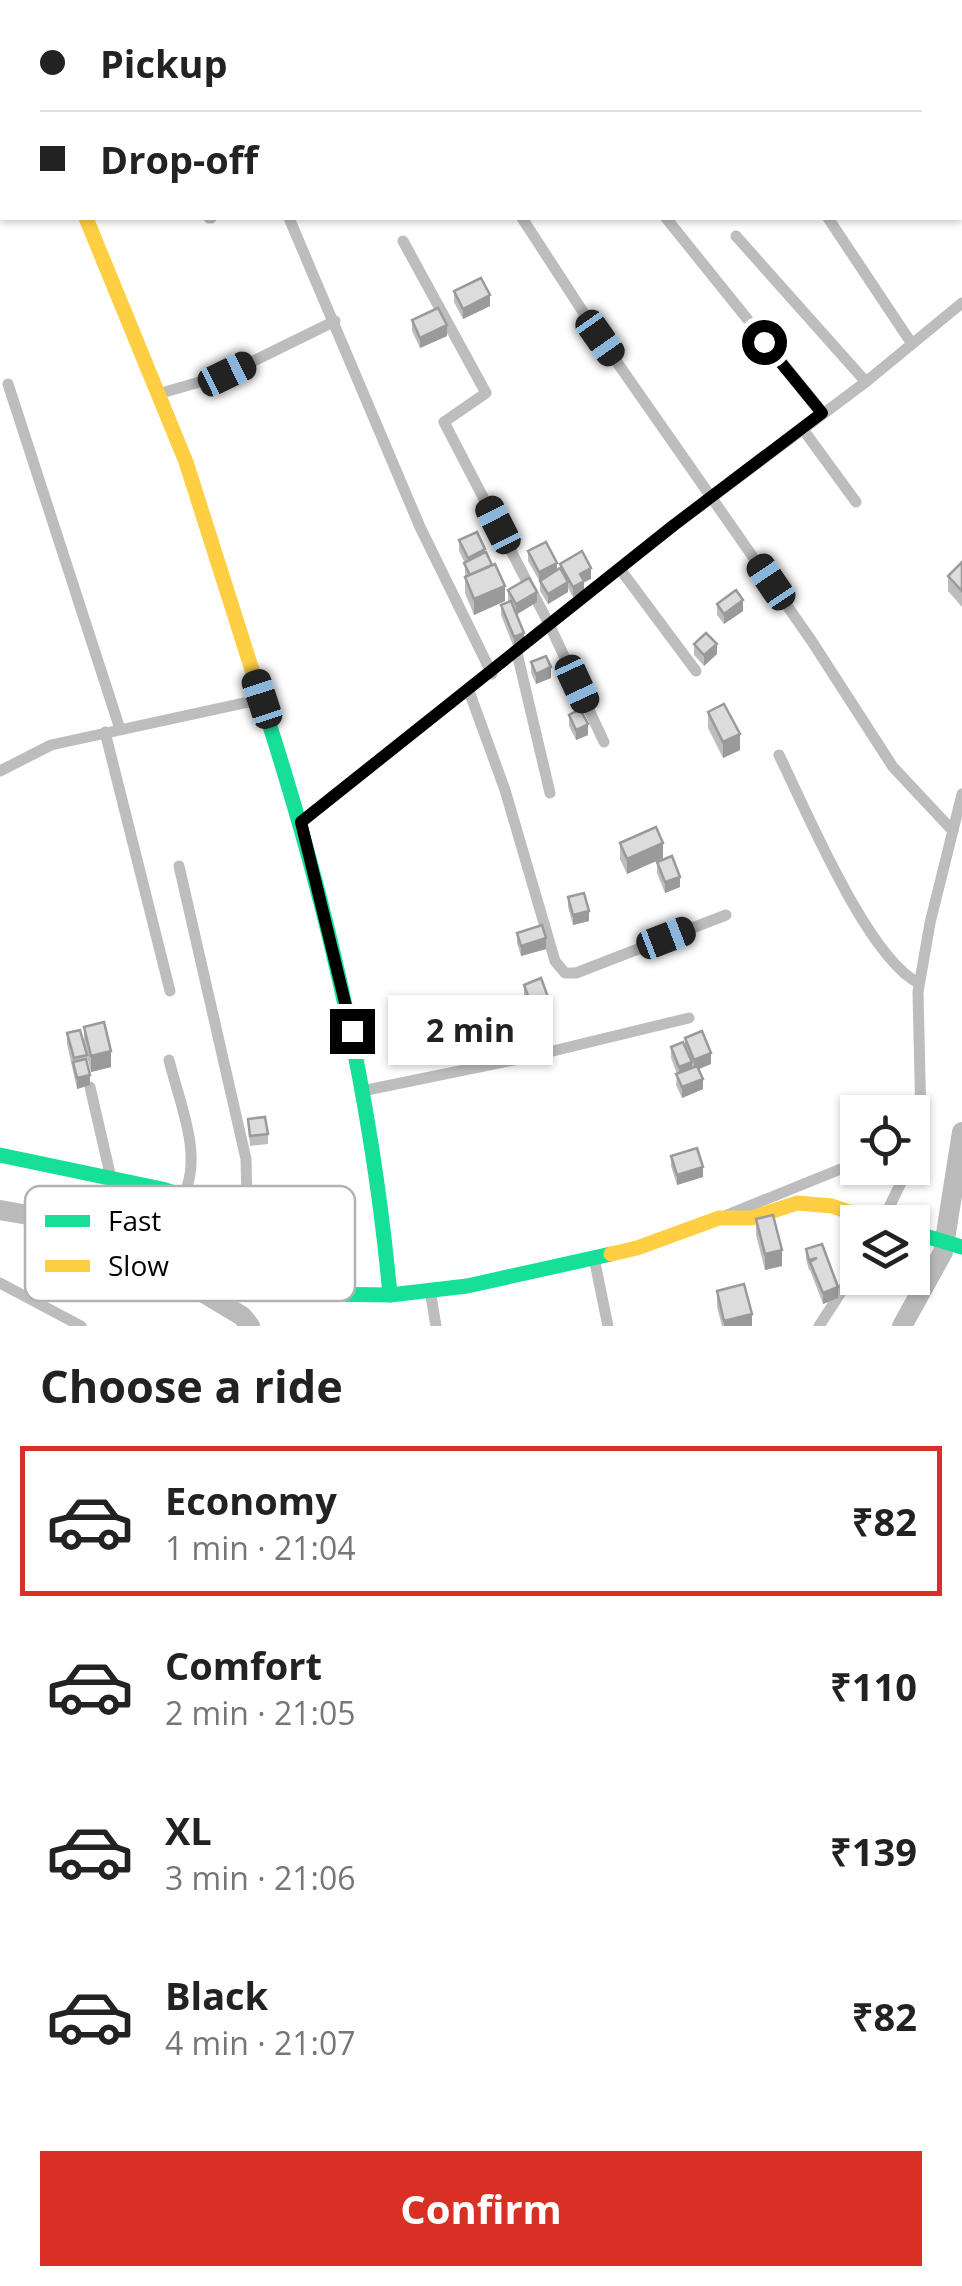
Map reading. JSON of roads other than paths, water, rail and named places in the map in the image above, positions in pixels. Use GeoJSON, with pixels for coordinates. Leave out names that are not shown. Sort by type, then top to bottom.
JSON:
{"type":"FeatureCollection","features":[{"type":"Feature","properties":{"kind":"street"},"geometry":{"type":"LineString","coordinates":[[87,220],[186,462],[301,822],[352,1031],[382,1209],[390,1295]]}},
{"type":"Feature","properties":{"kind":"street"},"geometry":{"type":"LineString","coordinates":[[290,220],[420,526],[492,674]]}},
{"type":"Feature","properties":{"kind":"street"},"geometry":{"type":"LineString","coordinates":[[523,220],[893,767],[953,831]]}},
{"type":"Feature","properties":{"kind":"street"},"geometry":{"type":"LineString","coordinates":[[668,220],[822,413]]}},
{"type":"Feature","properties":{"kind":"street"},"geometry":{"type":"LineString","coordinates":[[829,220],[912,344]]}},
{"type":"Feature","properties":{"kind":"street"},"geometry":{"type":"LineString","coordinates":[[736,236],[866,382]]}},
{"type":"Feature","properties":{"kind":"street"},"geometry":{"type":"LineString","coordinates":[[403,241],[486,393],[444,422],[550,626],[604,742]]}},
{"type":"Feature","properties":{"kind":"street"},"geometry":{"type":"LineString","coordinates":[[301,822],[962,303]]}},
{"type":"Feature","properties":{"kind":"street"},"geometry":{"type":"LineString","coordinates":[[158,394],[227,374],[335,322]]}},
{"type":"Feature","properties":{"kind":"street"},"geometry":{"type":"LineString","coordinates":[[8,384],[120,729]]}},
{"type":"Feature","properties":{"kind":"street"},"geometry":{"type":"LineString","coordinates":[[802,428],[856,502]]}},
{"type":"Feature","properties":{"kind":"street"},"geometry":{"type":"LineString","coordinates":[[620,569],[696,671]]}},
{"type":"Feature","properties":{"kind":"street"},"geometry":{"type":"LineString","coordinates":[[517,653],[550,793]]}},
{"type":"Feature","properties":{"kind":"street"},"geometry":{"type":"LineString","coordinates":[[470,691],[555,961],[565,973],[576,973],[726,916]]}},
{"type":"Feature","properties":{"kind":"street"},"geometry":{"type":"LineString","coordinates":[[0,771],[51,745],[262,699]]}},
{"type":"Feature","properties":{"kind":"street"},"geometry":{"type":"LineString","coordinates":[[105,732],[170,991]]}},
{"type":"Feature","properties":{"kind":"street"},"geometry":{"type":"LineString","coordinates":[[778,755],[880,947],[904,976],[919,983]]}},
{"type":"Feature","properties":{"kind":"street"},"geometry":{"type":"LineString","coordinates":[[921,1095],[919,983],[962,794]]}},
{"type":"Feature","properties":{"kind":"street"},"geometry":{"type":"LineString","coordinates":[[179,866],[246,1159],[247,1186]]}},
{"type":"Feature","properties":{"kind":"street"},"geometry":{"type":"LineString","coordinates":[[362,1091],[689,1018]]}},
{"type":"Feature","properties":{"kind":"street"},"geometry":{"type":"LineString","coordinates":[[169,1060],[193,1160],[189,1186]]}},
{"type":"Feature","properties":{"kind":"street"},"geometry":{"type":"LineString","coordinates":[[90,1086],[110,1178]]}},
{"type":"Feature","properties":{"kind":"street"},"geometry":{"type":"LineString","coordinates":[[0,1155],[142,1186]]}},
{"type":"Feature","properties":{"kind":"street"},"geometry":{"type":"LineString","coordinates":[[355,1295],[390,1295],[467,1286],[637,1248],[840,1169]]}},
{"type":"Feature","properties":{"kind":"street"},"geometry":{"type":"LineString","coordinates":[[719,1218],[752,1218],[797,1203],[840,1209]]}},
{"type":"Feature","properties":{"kind":"street"},"geometry":{"type":"LineString","coordinates":[[930,1237],[962,1247]]}},
{"type":"Feature","properties":{"kind":"street"},"geometry":{"type":"LineString","coordinates":[[594,1258],[608,1326]]}},
{"type":"Feature","properties":{"kind":"street"},"geometry":{"type":"LineString","coordinates":[[0,1282],[25,1296]]}},
{"type":"Feature","properties":{"kind":"street"},"geometry":{"type":"LineString","coordinates":[[430,1290],[436,1326]]}},
{"type":"Feature","properties":{"kind":"street"},"geometry":{"type":"LineString","coordinates":[[819,1326],[840,1294]]}},
{"type":"Feature","properties":{"kind":"street"},"geometry":{"type":"LineString","coordinates":[[35,1301],[80,1326]]}},
{"type":"Feature","properties":{"kind":"waterway"},"geometry":{"type":"LineString","coordinates":[[902,1326],[943,1252],[962,1132]]}},
{"type":"Feature","properties":{"kind":"waterway"},"geometry":{"type":"LineString","coordinates":[[0,1210],[25,1214]]}},
{"type":"Feature","properties":{"kind":"waterway"},"geometry":{"type":"LineString","coordinates":[[217,1301],[242,1316],[250,1326]]}}]}
